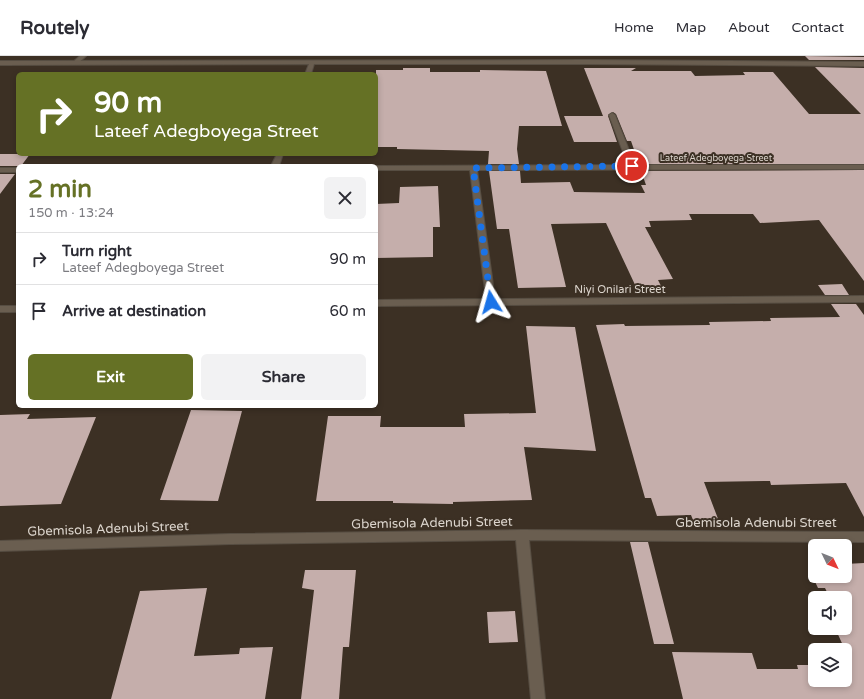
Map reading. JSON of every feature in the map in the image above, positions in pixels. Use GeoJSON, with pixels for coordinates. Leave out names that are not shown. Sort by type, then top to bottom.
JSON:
{"type":"FeatureCollection","features":[{"type":"Feature","properties":{"kind":"street"},"geometry":{"type":"LineString","coordinates":[[75,63],[83,56]]}},
{"type":"Feature","properties":{"kind":"street"},"geometry":{"type":"LineString","coordinates":[[680,56],[687,62]]}},
{"type":"Feature","properties":{"kind":"street"},"geometry":{"type":"LineString","coordinates":[[309,72],[312,62]]}},
{"type":"Feature","properties":{"kind":"street"},"geometry":{"type":"LineString","coordinates":[[0,63],[687,62],[864,64]]}},
{"type":"Feature","properties":{"kind":"street"},"geometry":{"type":"LineString","coordinates":[[612,115],[632,166]]}},
{"type":"Feature","properties":{"kind":"street","name":"Lateef Adegboyega Street"},"geometry":{"type":"LineString","coordinates":[[378,168],[632,166],[864,167]]}},
{"type":"Feature","properties":{"kind":"street"},"geometry":{"type":"LineString","coordinates":[[473,168],[491,302]]}},
{"type":"Feature","properties":{"kind":"street"},"geometry":{"type":"LineString","coordinates":[[0,170],[16,170]]}},
{"type":"Feature","properties":{"kind":"street","name":"Niyi Onilari Street"},"geometry":{"type":"LineString","coordinates":[[378,303],[864,299]]}},
{"type":"Feature","properties":{"kind":"street"},"geometry":{"type":"LineString","coordinates":[[0,309],[16,309]]}},
{"type":"Feature","properties":{"kind":"street"},"geometry":{"type":"LineString","coordinates":[[522,535],[538,699]]}},
{"type":"Feature","properties":{"kind":"street","name":"Gbemisola Adenubi Street"},"geometry":{"type":"LineString","coordinates":[[0,546],[230,539],[522,535],[864,537]]}},
{"type":"Feature","properties":{"kind":"building"},"geometry":{"type":"Polygon","coordinates":[[[805,56],[864,57],[864,60],[809,60],[805,56]]]}},
{"type":"Feature","properties":{"kind":"building"},"geometry":{"type":"Polygon","coordinates":[[[815,67],[864,68],[864,164],[639,164],[631,141],[627,141],[616,114],[613,112],[608,116],[617,142],[574,142],[564,116],[603,116],[584,68],[636,68],[631,71],[691,71],[695,76],[745,75],[743,72],[773,72],[809,114],[861,114],[815,67]]]}},
{"type":"Feature","properties":{"kind":"building"},"geometry":{"type":"Polygon","coordinates":[[[403,68],[430,68],[430,72],[480,72],[480,70],[546,71],[562,126],[519,126],[517,149],[519,164],[488,164],[489,151],[397,149],[397,147],[378,147],[378,72],[376,72],[376,70],[403,70],[403,68]]]}},
{"type":"Feature","properties":{"kind":"building"},"geometry":{"type":"Polygon","coordinates":[[[0,154],[28,156],[22,164],[16,164],[16,166],[0,166],[0,154]]]}},
{"type":"Feature","properties":{"kind":"building"},"geometry":{"type":"Polygon","coordinates":[[[864,170],[864,281],[819,220],[760,223],[753,214],[689,214],[692,220],[649,221],[651,227],[645,227],[673,279],[658,280],[662,288],[637,289],[606,223],[551,224],[566,287],[518,288],[509,229],[497,229],[489,171],[520,171],[521,183],[570,182],[574,192],[645,193],[641,185],[646,185],[641,171],[864,170]]]}},
{"type":"Feature","properties":{"kind":"building"},"geometry":{"type":"Polygon","coordinates":[[[0,174],[15,174],[0,194],[0,174]]]}},
{"type":"Feature","properties":{"kind":"building"},"geometry":{"type":"Polygon","coordinates":[[[438,186],[440,227],[433,227],[433,257],[378,258],[378,204],[399,203],[400,187],[438,186]]]}},
{"type":"Feature","properties":{"kind":"building"},"geometry":{"type":"Polygon","coordinates":[[[842,284],[849,295],[825,295],[818,285],[842,284]]]}},
{"type":"Feature","properties":{"kind":"building"},"geometry":{"type":"Polygon","coordinates":[[[831,304],[856,304],[864,315],[864,517],[846,483],[771,485],[770,481],[704,482],[720,524],[695,525],[691,515],[657,516],[651,498],[645,498],[596,325],[710,325],[709,322],[771,321],[770,318],[840,317],[831,304]]]}},
{"type":"Feature","properties":{"kind":"building"},"geometry":{"type":"Polygon","coordinates":[[[526,326],[575,327],[596,451],[524,447],[532,500],[453,502],[453,504],[393,503],[393,501],[316,501],[328,416],[381,416],[380,427],[465,427],[464,414],[536,413],[526,326]]]}},
{"type":"Feature","properties":{"kind":"building"},"geometry":{"type":"Polygon","coordinates":[[[191,410],[242,411],[218,501],[160,500],[191,410]]]}},
{"type":"Feature","properties":{"kind":"building"},"geometry":{"type":"Polygon","coordinates":[[[30,414],[27,419],[96,417],[61,504],[0,506],[0,415],[30,414]]]}},
{"type":"Feature","properties":{"kind":"building"},"geometry":{"type":"Polygon","coordinates":[[[630,542],[648,542],[674,644],[654,644],[630,542]]]}},
{"type":"Feature","properties":{"kind":"building"},"geometry":{"type":"Polygon","coordinates":[[[864,563],[864,699],[683,699],[672,652],[752,653],[757,669],[798,669],[797,665],[808,665],[808,687],[852,687],[852,643],[842,643],[838,635],[852,635],[852,591],[826,591],[825,588],[818,588],[816,583],[852,583],[852,564],[864,563]]]}},
{"type":"Feature","properties":{"kind":"building"},"geometry":{"type":"Polygon","coordinates":[[[305,570],[356,570],[349,647],[343,647],[339,699],[301,699],[314,590],[302,588],[305,570]]]}},
{"type":"Feature","properties":{"kind":"building"},"geometry":{"type":"Polygon","coordinates":[[[207,588],[194,656],[239,654],[240,648],[273,647],[265,699],[111,699],[140,591],[207,588]]]}},
{"type":"Feature","properties":{"kind":"building"},"geometry":{"type":"Polygon","coordinates":[[[515,611],[518,642],[489,643],[487,612],[515,611]]]}},
{"type":"Feature","properties":{"kind":"route"},"geometry":{"type":"LineString","coordinates":[[491,302],[473,168],[632,166]]}}]}
